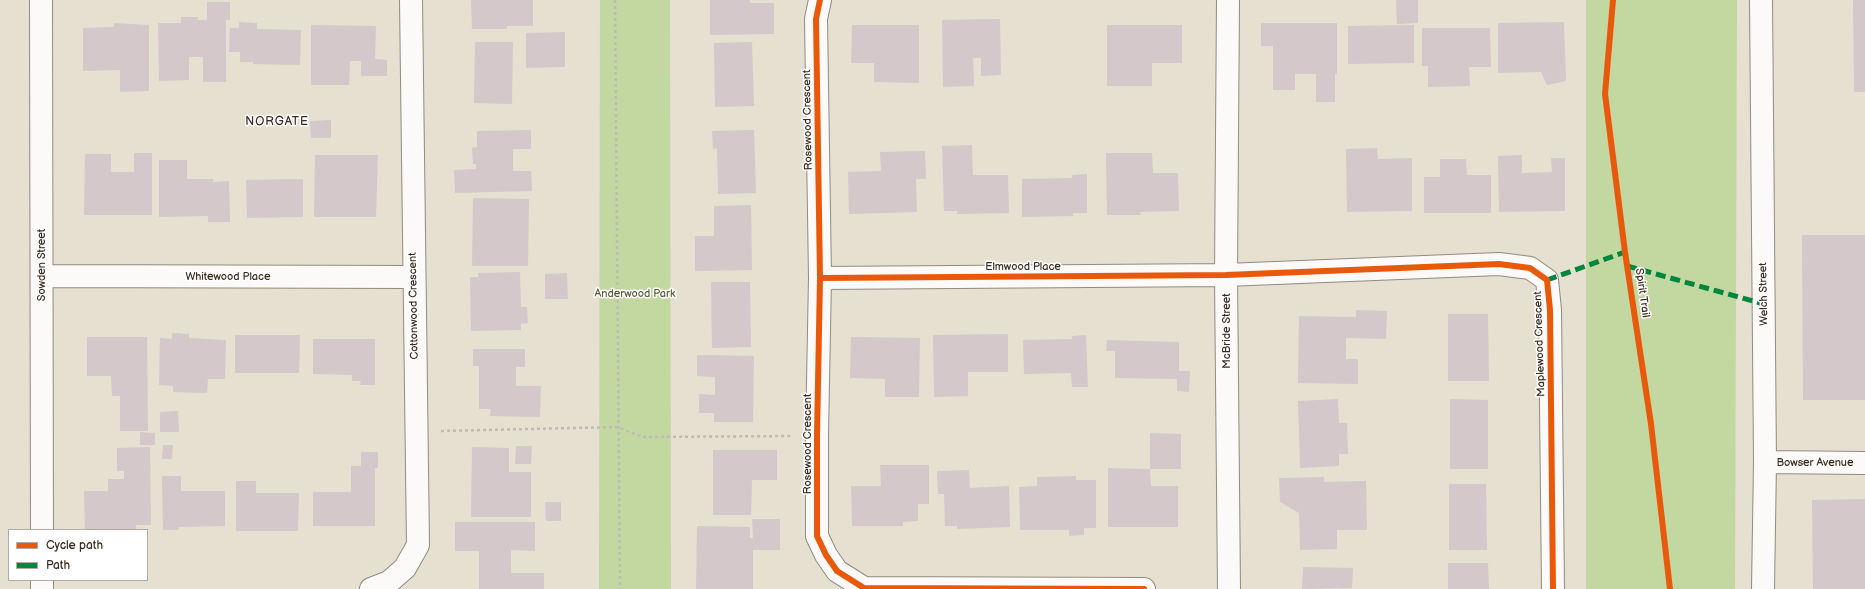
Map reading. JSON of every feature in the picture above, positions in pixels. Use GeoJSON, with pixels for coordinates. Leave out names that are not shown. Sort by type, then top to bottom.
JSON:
{"type":"FeatureCollection","features":[{"type":"Feature","properties":{"kind":"street","name":"Sowden Street"},"geometry":{"type":"LineString","coordinates":[[41,0],[43,276],[42,529]]}},
{"type":"Feature","properties":{"kind":"street","name":"Cottonwood Crescent"},"geometry":{"type":"LineString","coordinates":[[371,589],[389,582],[405,568],[418,544],[410,0]]}},
{"type":"Feature","properties":{"kind":"street","name":"Rosewood Crescent"},"geometry":{"type":"LineString","coordinates":[[820,0],[816,19],[820,278],[817,536],[826,555],[837,571],[864,588],[1144,589]]}},
{"type":"Feature","properties":{"kind":"street","name":"McBride Street"},"geometry":{"type":"LineString","coordinates":[[1228,0],[1226,275],[1229,589]]}},
{"type":"Feature","properties":{"kind":"street","name":"Welch Street"},"geometry":{"type":"LineString","coordinates":[[1761,0],[1765,462],[1763,589]]}},
{"type":"Feature","properties":{"kind":"street","name":"Maplewood Crescent"},"geometry":{"type":"LineString","coordinates":[[1226,275],[1499,264],[1530,268],[1547,280],[1550,310],[1553,589]]}},
{"type":"Feature","properties":{"kind":"street","name":"Elmwood Place"},"geometry":{"type":"LineString","coordinates":[[820,278],[1226,275]]}},
{"type":"Feature","properties":{"kind":"street","name":"Whitewood Place"},"geometry":{"type":"LineString","coordinates":[[43,276],[414,277]]}},
{"type":"Feature","properties":{"kind":"street","name":"Bowser Avenue"},"geometry":{"type":"LineString","coordinates":[[1765,462],[1865,463]]}},
{"type":"Feature","properties":{"kind":"path"},"geometry":{"type":"LineString","coordinates":[[614,0],[620,589]]}},
{"type":"Feature","properties":{"kind":"path"},"geometry":{"type":"LineString","coordinates":[[416,432],[618,427],[643,437],[817,435]]}},
{"type":"Feature","properties":{"kind":"green space","name":"Anderwood Park"},"geometry":{"type":"Polygon","coordinates":[[[600,0],[670,0],[671,589],[599,589],[600,0]]]}},
{"type":"Feature","properties":{"kind":"green space"},"geometry":{"type":"Polygon","coordinates":[[[1586,0],[1737,0],[1735,589],[1586,589],[1586,0]]]}},
{"type":"Feature","properties":{"kind":"building"},"geometry":{"type":"Polygon","coordinates":[[[471,0],[533,0],[533,26],[507,26],[507,29],[472,29],[471,0]]]}},
{"type":"Feature","properties":{"kind":"building"},"geometry":{"type":"Polygon","coordinates":[[[710,0],[750,0],[750,3],[774,3],[774,34],[710,35],[710,0]]]}},
{"type":"Feature","properties":{"kind":"building"},"geometry":{"type":"Polygon","coordinates":[[[1396,0],[1418,0],[1418,23],[1397,24],[1396,0]]]}},
{"type":"Feature","properties":{"kind":"building"},"geometry":{"type":"Polygon","coordinates":[[[1853,0],[1865,0],[1865,92],[1854,92],[1853,0]]]}},
{"type":"Feature","properties":{"kind":"building"},"geometry":{"type":"Polygon","coordinates":[[[207,2],[230,2],[230,20],[226,20],[226,82],[203,82],[203,57],[189,57],[189,80],[159,81],[158,23],[181,23],[181,17],[198,17],[198,20],[207,20],[207,2]]]}},
{"type":"Feature","properties":{"kind":"building"},"geometry":{"type":"Polygon","coordinates":[[[1000,19],[1001,75],[981,76],[981,58],[973,58],[974,86],[943,87],[942,20],[1000,19]]]}},
{"type":"Feature","properties":{"kind":"building"},"geometry":{"type":"Polygon","coordinates":[[[239,22],[257,23],[257,29],[301,30],[300,65],[253,64],[253,62],[240,62],[240,52],[229,52],[230,28],[239,28],[239,22]]]}},
{"type":"Feature","properties":{"kind":"building"},"geometry":{"type":"Polygon","coordinates":[[[1564,22],[1566,81],[1547,85],[1541,72],[1498,73],[1498,23],[1564,22]]]}},
{"type":"Feature","properties":{"kind":"building"},"geometry":{"type":"Polygon","coordinates":[[[114,23],[149,25],[149,91],[120,92],[120,70],[83,71],[83,28],[114,27],[114,23]]]}},
{"type":"Feature","properties":{"kind":"building"},"geometry":{"type":"Polygon","coordinates":[[[1261,23],[1337,23],[1337,74],[1335,74],[1335,102],[1316,102],[1316,74],[1295,74],[1295,90],[1273,90],[1273,46],[1261,46],[1261,23]]]}},
{"type":"Feature","properties":{"kind":"building"},"geometry":{"type":"Polygon","coordinates":[[[311,25],[376,26],[375,59],[387,60],[387,76],[361,76],[361,61],[350,61],[349,85],[311,85],[311,25]]]}},
{"type":"Feature","properties":{"kind":"building"},"geometry":{"type":"Polygon","coordinates":[[[852,25],[919,25],[919,83],[874,82],[874,63],[851,63],[852,25]]]}},
{"type":"Feature","properties":{"kind":"building"},"geometry":{"type":"Polygon","coordinates":[[[1107,25],[1182,25],[1182,63],[1152,63],[1152,86],[1107,86],[1107,25]]]}},
{"type":"Feature","properties":{"kind":"building"},"geometry":{"type":"Polygon","coordinates":[[[1414,25],[1414,63],[1348,64],[1348,26],[1414,25]]]}},
{"type":"Feature","properties":{"kind":"building"},"geometry":{"type":"Polygon","coordinates":[[[1422,28],[1490,28],[1491,67],[1469,67],[1470,86],[1428,87],[1428,66],[1422,66],[1422,28]]]}},
{"type":"Feature","properties":{"kind":"building"},"geometry":{"type":"Polygon","coordinates":[[[565,32],[565,67],[526,68],[526,33],[565,32]]]}},
{"type":"Feature","properties":{"kind":"building"},"geometry":{"type":"Polygon","coordinates":[[[475,42],[513,42],[512,104],[474,103],[475,42]]]}},
{"type":"Feature","properties":{"kind":"building"},"geometry":{"type":"Polygon","coordinates":[[[752,42],[754,106],[715,107],[714,43],[752,42]]]}},
{"type":"Feature","properties":{"kind":"building"},"geometry":{"type":"Polygon","coordinates":[[[331,120],[331,138],[311,138],[310,121],[331,120]]]}},
{"type":"Feature","properties":{"kind":"building"},"geometry":{"type":"Polygon","coordinates":[[[531,130],[531,149],[513,149],[513,171],[531,171],[532,191],[455,193],[454,170],[476,169],[476,164],[473,164],[472,148],[477,147],[477,131],[531,130]]]}},
{"type":"Feature","properties":{"kind":"building"},"geometry":{"type":"Polygon","coordinates":[[[754,130],[756,193],[718,194],[717,148],[713,149],[712,131],[754,130]]]}},
{"type":"Feature","properties":{"kind":"building"},"geometry":{"type":"Polygon","coordinates":[[[972,145],[973,175],[1008,175],[1009,213],[957,214],[957,211],[944,211],[942,146],[972,145]]]}},
{"type":"Feature","properties":{"kind":"building"},"geometry":{"type":"Polygon","coordinates":[[[1377,148],[1378,159],[1412,158],[1412,211],[1347,212],[1346,149],[1377,148]]]}},
{"type":"Feature","properties":{"kind":"building"},"geometry":{"type":"Polygon","coordinates":[[[925,151],[926,179],[916,179],[917,212],[849,214],[848,172],[881,171],[880,152],[925,151]]]}},
{"type":"Feature","properties":{"kind":"building"},"geometry":{"type":"Polygon","coordinates":[[[134,153],[152,153],[152,215],[84,215],[85,154],[111,154],[111,172],[134,172],[134,153]]]}},
{"type":"Feature","properties":{"kind":"building"},"geometry":{"type":"Polygon","coordinates":[[[1106,153],[1152,153],[1153,173],[1178,173],[1179,211],[1140,212],[1141,215],[1107,215],[1106,153]]]}},
{"type":"Feature","properties":{"kind":"building"},"geometry":{"type":"Polygon","coordinates":[[[315,155],[378,155],[376,217],[314,217],[315,155]]]}},
{"type":"Feature","properties":{"kind":"building"},"geometry":{"type":"Polygon","coordinates":[[[1522,155],[1522,173],[1552,172],[1551,158],[1565,158],[1565,211],[1499,212],[1498,156],[1522,155]]]}},
{"type":"Feature","properties":{"kind":"building"},"geometry":{"type":"Polygon","coordinates":[[[1440,159],[1466,159],[1467,175],[1491,175],[1491,213],[1424,213],[1424,177],[1440,177],[1440,159]]]}},
{"type":"Feature","properties":{"kind":"building"},"geometry":{"type":"Polygon","coordinates":[[[159,160],[187,160],[187,179],[213,179],[213,182],[229,181],[230,222],[208,222],[208,216],[159,217],[159,160]]]}},
{"type":"Feature","properties":{"kind":"building"},"geometry":{"type":"Polygon","coordinates":[[[1087,174],[1087,213],[1073,213],[1073,216],[1022,217],[1022,179],[1072,178],[1072,175],[1087,174]]]}},
{"type":"Feature","properties":{"kind":"building"},"geometry":{"type":"Polygon","coordinates":[[[303,179],[303,217],[247,218],[246,180],[303,179]]]}},
{"type":"Feature","properties":{"kind":"building"},"geometry":{"type":"Polygon","coordinates":[[[473,198],[529,199],[528,266],[472,266],[473,198]]]}},
{"type":"Feature","properties":{"kind":"building"},"geometry":{"type":"Polygon","coordinates":[[[751,205],[752,270],[695,271],[695,236],[714,236],[714,206],[751,205]]]}},
{"type":"Feature","properties":{"kind":"building"},"geometry":{"type":"Polygon","coordinates":[[[1802,235],[1865,235],[1865,400],[1803,400],[1802,235]]]}},
{"type":"Feature","properties":{"kind":"building"},"geometry":{"type":"Polygon","coordinates":[[[520,272],[521,307],[527,307],[528,323],[521,324],[521,330],[471,331],[470,277],[478,277],[478,273],[520,272]]]}},
{"type":"Feature","properties":{"kind":"building"},"geometry":{"type":"Polygon","coordinates":[[[567,273],[568,299],[545,299],[545,274],[567,273]]]}},
{"type":"Feature","properties":{"kind":"building"},"geometry":{"type":"Polygon","coordinates":[[[711,282],[750,282],[751,347],[712,348],[711,282]]]}},
{"type":"Feature","properties":{"kind":"building"},"geometry":{"type":"Polygon","coordinates":[[[1356,310],[1387,311],[1386,339],[1346,338],[1346,359],[1358,359],[1358,384],[1298,383],[1299,316],[1356,317],[1356,310]]]}},
{"type":"Feature","properties":{"kind":"building"},"geometry":{"type":"Polygon","coordinates":[[[1448,314],[1488,314],[1489,381],[1448,381],[1448,314]]]}},
{"type":"Feature","properties":{"kind":"building"},"geometry":{"type":"Polygon","coordinates":[[[172,333],[189,334],[189,338],[226,340],[225,379],[208,379],[207,393],[173,392],[173,386],[159,385],[160,338],[172,339],[172,333]]]}},
{"type":"Feature","properties":{"kind":"building"},"geometry":{"type":"Polygon","coordinates":[[[1008,334],[1008,372],[968,372],[968,396],[934,397],[933,335],[1008,334]]]}},
{"type":"Feature","properties":{"kind":"building"},"geometry":{"type":"Polygon","coordinates":[[[235,335],[300,335],[299,373],[235,373],[235,335]]]}},
{"type":"Feature","properties":{"kind":"building"},"geometry":{"type":"Polygon","coordinates":[[[1086,335],[1088,387],[1072,387],[1071,373],[1024,374],[1023,340],[1072,339],[1072,336],[1086,335]]]}},
{"type":"Feature","properties":{"kind":"building"},"geometry":{"type":"Polygon","coordinates":[[[87,337],[147,337],[148,431],[120,431],[120,396],[112,396],[111,376],[87,376],[87,337]]]}},
{"type":"Feature","properties":{"kind":"building"},"geometry":{"type":"Polygon","coordinates":[[[851,337],[920,338],[919,397],[885,397],[885,379],[850,378],[851,337]]]}},
{"type":"Feature","properties":{"kind":"building"},"geometry":{"type":"Polygon","coordinates":[[[313,339],[375,339],[375,385],[360,385],[361,381],[352,381],[352,375],[313,374],[313,339]]]}},
{"type":"Feature","properties":{"kind":"building"},"geometry":{"type":"Polygon","coordinates":[[[1107,340],[1179,342],[1179,371],[1190,371],[1189,392],[1177,391],[1177,379],[1115,378],[1115,351],[1106,351],[1107,340]]]}},
{"type":"Feature","properties":{"kind":"building"},"geometry":{"type":"Polygon","coordinates":[[[473,349],[525,349],[525,367],[516,367],[516,386],[541,386],[540,417],[490,416],[491,409],[479,409],[479,366],[473,366],[473,349]]]}},
{"type":"Feature","properties":{"kind":"building"},"geometry":{"type":"Polygon","coordinates":[[[697,355],[754,356],[753,422],[714,422],[714,413],[699,413],[699,394],[715,395],[715,377],[697,376],[697,355]]]}},
{"type":"Feature","properties":{"kind":"building"},"geometry":{"type":"Polygon","coordinates":[[[1338,399],[1339,423],[1347,423],[1348,454],[1339,454],[1339,466],[1300,468],[1298,401],[1338,399]]]}},
{"type":"Feature","properties":{"kind":"building"},"geometry":{"type":"Polygon","coordinates":[[[1450,399],[1488,400],[1488,469],[1450,469],[1450,399]]]}},
{"type":"Feature","properties":{"kind":"building"},"geometry":{"type":"Polygon","coordinates":[[[178,411],[179,432],[160,432],[160,412],[178,411]]]}},
{"type":"Feature","properties":{"kind":"building"},"geometry":{"type":"Polygon","coordinates":[[[140,432],[155,433],[155,445],[140,445],[140,432]]]}},
{"type":"Feature","properties":{"kind":"building"},"geometry":{"type":"Polygon","coordinates":[[[1150,433],[1181,434],[1181,469],[1150,469],[1150,433]]]}},
{"type":"Feature","properties":{"kind":"building"},"geometry":{"type":"Polygon","coordinates":[[[163,445],[173,445],[172,459],[162,459],[163,445]]]}},
{"type":"Feature","properties":{"kind":"building"},"geometry":{"type":"Polygon","coordinates":[[[516,446],[532,446],[531,464],[515,464],[516,446]]]}},
{"type":"Feature","properties":{"kind":"building"},"geometry":{"type":"Polygon","coordinates":[[[150,447],[151,525],[136,525],[136,529],[85,529],[84,491],[108,491],[108,479],[124,479],[124,471],[117,471],[117,448],[150,447]]]}},
{"type":"Feature","properties":{"kind":"building"},"geometry":{"type":"Polygon","coordinates":[[[472,447],[509,448],[509,472],[531,472],[531,517],[471,517],[472,447]]]}},
{"type":"Feature","properties":{"kind":"building"},"geometry":{"type":"Polygon","coordinates":[[[713,450],[777,450],[777,480],[752,480],[751,515],[713,515],[713,450]]]}},
{"type":"Feature","properties":{"kind":"building"},"geometry":{"type":"Polygon","coordinates":[[[361,452],[378,452],[378,468],[375,468],[375,526],[313,526],[313,492],[351,492],[351,466],[361,466],[361,452]]]}},
{"type":"Feature","properties":{"kind":"building"},"geometry":{"type":"Polygon","coordinates":[[[880,465],[929,465],[929,504],[918,504],[918,521],[903,522],[903,526],[852,526],[851,486],[881,486],[880,465]]]}},
{"type":"Feature","properties":{"kind":"building"},"geometry":{"type":"Polygon","coordinates":[[[1108,468],[1150,469],[1151,486],[1178,486],[1178,527],[1108,527],[1108,468]]]}},
{"type":"Feature","properties":{"kind":"building"},"geometry":{"type":"Polygon","coordinates":[[[969,470],[970,488],[1009,486],[1010,527],[957,529],[957,526],[945,526],[944,494],[938,494],[937,471],[969,470]]]}},
{"type":"Feature","properties":{"kind":"building"},"geometry":{"type":"Polygon","coordinates":[[[162,476],[181,476],[181,491],[225,491],[225,526],[179,527],[178,530],[163,530],[162,476]]]}},
{"type":"Feature","properties":{"kind":"building"},"geometry":{"type":"Polygon","coordinates":[[[1076,476],[1076,480],[1096,480],[1096,528],[1084,528],[1084,535],[1069,536],[1069,530],[1020,530],[1019,487],[1037,486],[1037,477],[1076,476]]]}},
{"type":"Feature","properties":{"kind":"building"},"geometry":{"type":"Polygon","coordinates":[[[1324,477],[1324,482],[1366,481],[1367,530],[1337,530],[1337,549],[1300,550],[1299,513],[1280,502],[1279,478],[1324,477]]]}},
{"type":"Feature","properties":{"kind":"building"},"geometry":{"type":"Polygon","coordinates":[[[236,481],[256,481],[256,493],[299,493],[298,531],[236,531],[236,481]]]}},
{"type":"Feature","properties":{"kind":"building"},"geometry":{"type":"Polygon","coordinates":[[[1449,484],[1486,484],[1487,550],[1449,550],[1449,484]]]}},
{"type":"Feature","properties":{"kind":"building"},"geometry":{"type":"Polygon","coordinates":[[[1865,499],[1865,589],[1813,589],[1812,500],[1865,499]]]}},
{"type":"Feature","properties":{"kind":"building"},"geometry":{"type":"Polygon","coordinates":[[[545,502],[561,502],[561,521],[546,521],[545,502]]]}},
{"type":"Feature","properties":{"kind":"building"},"geometry":{"type":"Polygon","coordinates":[[[752,519],[780,519],[780,550],[753,550],[753,589],[696,589],[697,526],[750,527],[750,538],[753,538],[752,519]]]}},
{"type":"Feature","properties":{"kind":"building"},"geometry":{"type":"Polygon","coordinates":[[[455,522],[535,522],[535,551],[511,550],[511,573],[544,573],[544,589],[479,589],[479,551],[455,551],[455,522]]]}},
{"type":"Feature","properties":{"kind":"building"},"geometry":{"type":"Polygon","coordinates":[[[1448,563],[1488,563],[1489,589],[1448,589],[1448,563]]]}},
{"type":"Feature","properties":{"kind":"building"},"geometry":{"type":"Polygon","coordinates":[[[1303,567],[1353,568],[1352,588],[1302,589],[1303,567]]]}},
{"type":"Feature","properties":{"kind":"marked path"},"geometry":{"type":"LineString","coordinates":[[1547,280],[1625,252]]}},
{"type":"Feature","properties":{"kind":"marked path"},"geometry":{"type":"LineString","coordinates":[[1627,266],[1764,304]]}},
{"type":"Feature","properties":{"kind":"cycle path"},"geometry":{"type":"LineString","coordinates":[[820,0],[816,19],[820,278],[817,536],[826,555],[837,571],[864,588],[1144,589]]}},
{"type":"Feature","properties":{"kind":"cycle path","name":"Spirit Trail"},"geometry":{"type":"LineString","coordinates":[[1613,0],[1605,94],[1625,252],[1651,424],[1670,589]]}},
{"type":"Feature","properties":{"kind":"cycle path"},"geometry":{"type":"LineString","coordinates":[[820,278],[1226,275],[1499,264],[1530,268],[1547,280],[1550,310],[1553,589]]}},
{"type":"Feature","properties":{"kind":"district","name":"NORGATE"},"geometry":{"type":"Point","coordinates":[277,122]}}]}
